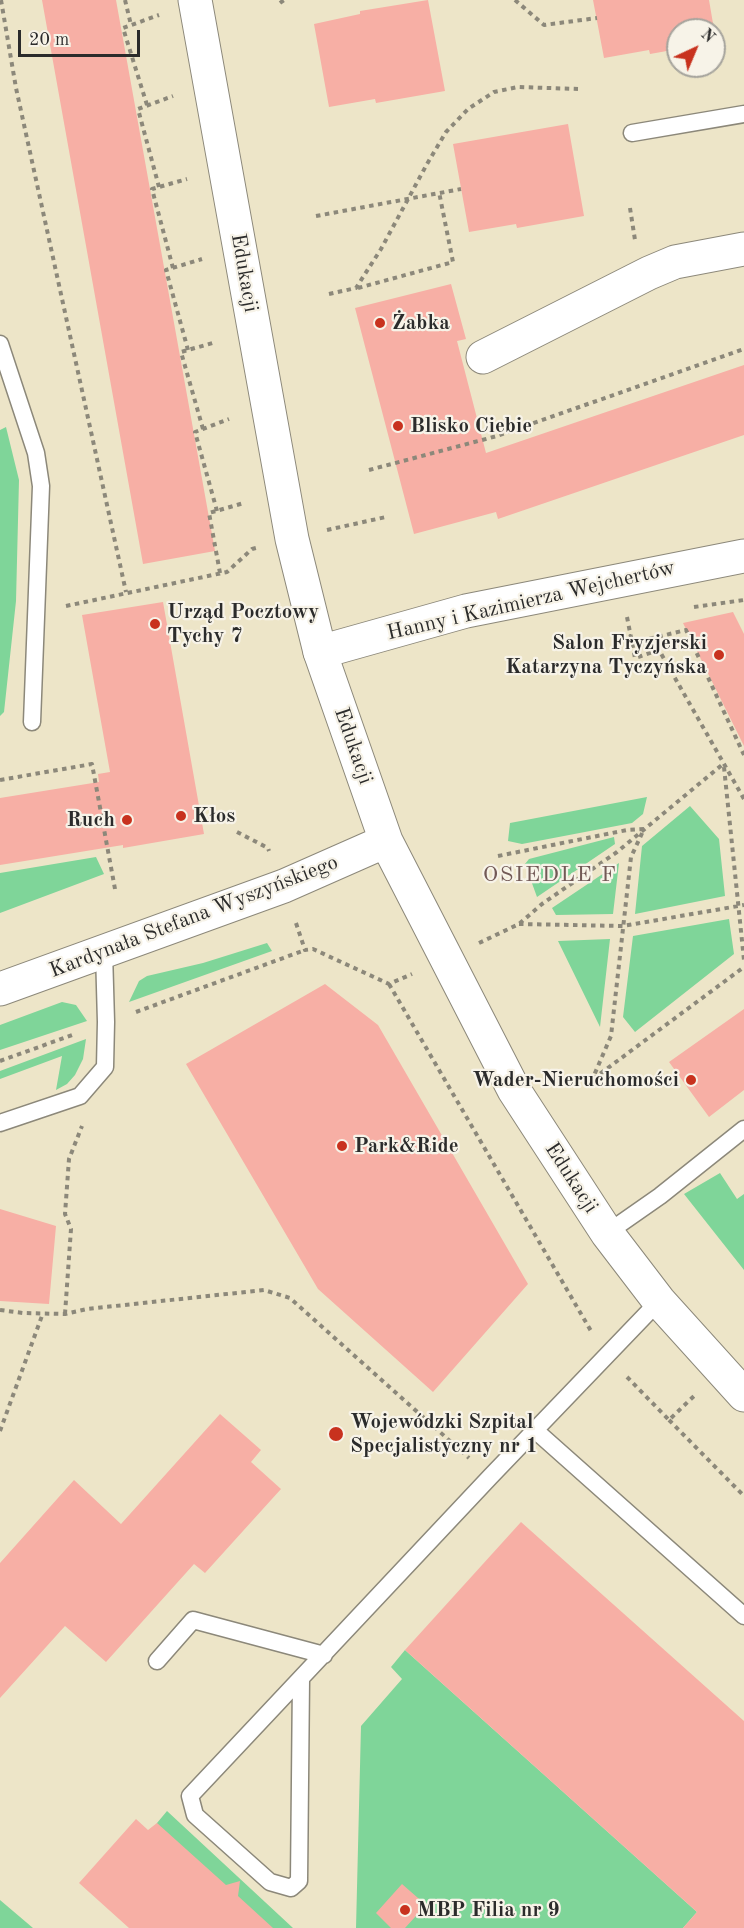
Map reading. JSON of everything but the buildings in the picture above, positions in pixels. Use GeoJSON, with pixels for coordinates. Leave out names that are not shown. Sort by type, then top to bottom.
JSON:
{"type":"FeatureCollection","features":[{"type":"Feature","properties":{"kind":"street","name":"Edukacji"},"geometry":{"type":"LineString","coordinates":[[195,0],[292,539],[320,652],[386,841],[514,1090],[607,1233],[659,1301],[744,1395]]}},
{"type":"Feature","properties":{"kind":"street"},"geometry":{"type":"LineString","coordinates":[[483,357],[675,262],[744,249]]}},
{"type":"Feature","properties":{"kind":"street","name":"Hanny i Kazimierza Wejchertów"},"geometry":{"type":"LineString","coordinates":[[320,652],[466,611],[744,555]]}},
{"type":"Feature","properties":{"kind":"street","name":"Kardynała Stefana Wyszyńskiego"},"geometry":{"type":"LineString","coordinates":[[0,989],[284,886],[386,841]]}},
{"type":"Feature","properties":{"kind":"lane"},"geometry":{"type":"LineString","coordinates":[[632,133],[744,114]]}},
{"type":"Feature","properties":{"kind":"lane"},"geometry":{"type":"LineString","coordinates":[[0,344],[36,453],[41,486],[32,722]]}},
{"type":"Feature","properties":{"kind":"lane"},"geometry":{"type":"LineString","coordinates":[[0,1124],[80,1096],[105,1067],[104,952]]}},
{"type":"Feature","properties":{"kind":"lane"},"geometry":{"type":"LineString","coordinates":[[607,1233],[660,1197],[744,1129]]}},
{"type":"Feature","properties":{"kind":"lane"},"geometry":{"type":"LineString","coordinates":[[301,1679],[299,1881],[291,1888],[270,1882],[195,1815],[190,1796],[659,1301]]}},
{"type":"Feature","properties":{"kind":"lane"},"geometry":{"type":"LineString","coordinates":[[536,1431],[744,1617]]}},
{"type":"Feature","properties":{"kind":"lane"},"geometry":{"type":"LineString","coordinates":[[157,1661],[193,1620],[324,1655]]}},
{"type":"Feature","properties":{"kind":"path"},"geometry":{"type":"LineString","coordinates":[[1,0],[16,88],[126,592]]}},
{"type":"Feature","properties":{"kind":"path"},"geometry":{"type":"LineString","coordinates":[[124,0],[131,25]]}},
{"type":"Feature","properties":{"kind":"path"},"geometry":{"type":"LineString","coordinates":[[514,0],[544,25],[597,18]]}},
{"type":"Feature","properties":{"kind":"path"},"geometry":{"type":"LineString","coordinates":[[147,105],[123,28],[159,15]]}},
{"type":"Feature","properties":{"kind":"path"},"geometry":{"type":"LineString","coordinates":[[356,288],[368,272],[446,132],[468,109],[494,92],[518,87],[578,89]]}},
{"type":"Feature","properties":{"kind":"path"},"geometry":{"type":"LineString","coordinates":[[159,187],[138,109],[173,96]]}},
{"type":"Feature","properties":{"kind":"path"},"geometry":{"type":"LineString","coordinates":[[173,268],[152,189],[187,178]]}},
{"type":"Feature","properties":{"kind":"path"},"geometry":{"type":"LineString","coordinates":[[316,216],[461,189]]}},
{"type":"Feature","properties":{"kind":"path"},"geometry":{"type":"LineString","coordinates":[[329,294],[453,262],[439,192]]}},
{"type":"Feature","properties":{"kind":"path"},"geometry":{"type":"LineString","coordinates":[[630,208],[636,242]]}},
{"type":"Feature","properties":{"kind":"path"},"geometry":{"type":"LineString","coordinates":[[188,350],[166,270],[201,259]]}},
{"type":"Feature","properties":{"kind":"path"},"geometry":{"type":"LineString","coordinates":[[203,429],[181,352],[216,342]]}},
{"type":"Feature","properties":{"kind":"path"},"geometry":{"type":"LineString","coordinates":[[369,470],[497,435],[744,349]]}},
{"type":"Feature","properties":{"kind":"path"},"geometry":{"type":"LineString","coordinates":[[217,511],[195,432],[229,419]]}},
{"type":"Feature","properties":{"kind":"path"},"geometry":{"type":"LineString","coordinates":[[220,573],[209,513],[244,503]]}},
{"type":"Feature","properties":{"kind":"path"},"geometry":{"type":"LineString","coordinates":[[36,603],[69,606],[227,572],[252,549]]}},
{"type":"Feature","properties":{"kind":"path"},"geometry":{"type":"LineString","coordinates":[[627,617],[635,657],[659,650],[744,799]]}},
{"type":"Feature","properties":{"kind":"path"},"geometry":{"type":"LineString","coordinates":[[632,643],[686,630],[744,755]]}},
{"type":"Feature","properties":{"kind":"path"},"geometry":{"type":"LineString","coordinates":[[620,637],[631,636]]}},
{"type":"Feature","properties":{"kind":"path"},"geometry":{"type":"LineString","coordinates":[[0,780],[92,764],[115,889]]}},
{"type":"Feature","properties":{"kind":"path"},"geometry":{"type":"LineString","coordinates":[[389,984],[519,924],[542,904],[617,852],[723,764]]}},
{"type":"Feature","properties":{"kind":"path"},"geometry":{"type":"LineString","coordinates":[[723,764],[744,960]]}},
{"type":"Feature","properties":{"kind":"path"},"geometry":{"type":"LineString","coordinates":[[498,856],[627,830],[644,829]]}},
{"type":"Feature","properties":{"kind":"path"},"geometry":{"type":"LineString","coordinates":[[644,829],[631,857],[610,1036],[592,1080],[744,967]]}},
{"type":"Feature","properties":{"kind":"path"},"geometry":{"type":"LineString","coordinates":[[237,832],[268,848],[284,886],[305,950]]}},
{"type":"Feature","properties":{"kind":"path"},"geometry":{"type":"LineString","coordinates":[[519,924],[623,926],[744,904]]}},
{"type":"Feature","properties":{"kind":"path"},"geometry":{"type":"LineString","coordinates":[[0,1061],[313,949],[389,984],[592,1332]]}},
{"type":"Feature","properties":{"kind":"path"},"geometry":{"type":"LineString","coordinates":[[65,1314],[71,1229],[65,1214],[69,1159],[87,1111],[92,1082]]}},
{"type":"Feature","properties":{"kind":"path"},"geometry":{"type":"LineString","coordinates":[[0,1310],[65,1314],[87,1309],[264,1290],[290,1298],[490,1477]]}},
{"type":"Feature","properties":{"kind":"path"},"geometry":{"type":"LineString","coordinates":[[0,1431],[43,1313]]}},
{"type":"Feature","properties":{"kind":"path"},"geometry":{"type":"LineString","coordinates":[[624,1373],[744,1496]]}},
{"type":"Feature","properties":{"kind":"path"},"geometry":{"type":"LineString","coordinates":[[669,1420],[698,1393]]}},
{"type":"Feature","properties":{"kind":"green space"},"geometry":{"type":"Polygon","coordinates":[[[6,427],[19,480],[16,601],[4,712],[0,716],[0,430],[6,427]]]}},
{"type":"Feature","properties":{"kind":"green space"},"geometry":{"type":"Polygon","coordinates":[[[647,797],[643,814],[632,823],[522,844],[508,841],[510,823],[647,797]]]}},
{"type":"Feature","properties":{"kind":"green space"},"geometry":{"type":"Polygon","coordinates":[[[690,806],[719,839],[725,896],[635,914],[642,846],[690,806]]]}},
{"type":"Feature","properties":{"kind":"green space"},"geometry":{"type":"Polygon","coordinates":[[[614,837],[615,844],[537,897],[525,864],[529,859],[614,837]]]}},
{"type":"Feature","properties":{"kind":"green space"},"geometry":{"type":"Polygon","coordinates":[[[96,857],[104,874],[0,913],[0,873],[96,857]]]}},
{"type":"Feature","properties":{"kind":"green space"},"geometry":{"type":"Polygon","coordinates":[[[619,863],[613,914],[556,915],[552,908],[619,863]]]}},
{"type":"Feature","properties":{"kind":"green space"},"geometry":{"type":"Polygon","coordinates":[[[729,919],[734,954],[635,1032],[623,1017],[633,936],[729,919]]]}},
{"type":"Feature","properties":{"kind":"green space"},"geometry":{"type":"Polygon","coordinates":[[[610,939],[600,1027],[558,941],[610,939]]]}},
{"type":"Feature","properties":{"kind":"green space"},"geometry":{"type":"Polygon","coordinates":[[[267,943],[272,951],[129,1002],[139,981],[147,976],[203,963],[267,943]]]}},
{"type":"Feature","properties":{"kind":"green space"},"geometry":{"type":"Polygon","coordinates":[[[62,1002],[76,1005],[87,1021],[0,1050],[0,1025],[62,1002]]]}},
{"type":"Feature","properties":{"kind":"green space"},"geometry":{"type":"Polygon","coordinates":[[[86,1039],[83,1059],[75,1075],[67,1084],[56,1090],[62,1056],[0,1079],[0,1071],[86,1039]]]}},
{"type":"Feature","properties":{"kind":"green space"},"geometry":{"type":"Polygon","coordinates":[[[720,1173],[737,1199],[744,1194],[744,1270],[684,1194],[720,1173]]]}},
{"type":"Feature","properties":{"kind":"green space"},"geometry":{"type":"Polygon","coordinates":[[[405,1650],[697,1912],[683,1928],[356,1928],[361,1726],[402,1679],[391,1667],[405,1650]]]}},
{"type":"Feature","properties":{"kind":"green space"},"geometry":{"type":"Polygon","coordinates":[[[167,1811],[293,1928],[242,1928],[150,1843],[157,1823],[167,1811]]]}},
{"type":"Feature","properties":{"kind":"green space"},"geometry":{"type":"Polygon","coordinates":[[[0,1900],[33,1928],[0,1928],[0,1900]]]}},
{"type":"Feature","properties":{"kind":"place","name":"Żabka"},"geometry":{"type":"Point","coordinates":[380,323]}},
{"type":"Feature","properties":{"kind":"place","name":"Blisko Ciebie"},"geometry":{"type":"Point","coordinates":[398,426]}},
{"type":"Feature","properties":{"kind":"place","name":"Urząd Pocztowy Tychy 7"},"geometry":{"type":"Point","coordinates":[155,624]}},
{"type":"Feature","properties":{"kind":"place","name":"Salon Fryzjerski Katarzyna Tyczyńska"},"geometry":{"type":"Point","coordinates":[719,655]}},
{"type":"Feature","properties":{"kind":"place","name":"Kłos"},"geometry":{"type":"Point","coordinates":[181,816]}},
{"type":"Feature","properties":{"kind":"place","name":"Ruch"},"geometry":{"type":"Point","coordinates":[127,820]}},
{"type":"Feature","properties":{"kind":"place","name":"Wader-Nieruchomości"},"geometry":{"type":"Point","coordinates":[691,1080]}},
{"type":"Feature","properties":{"kind":"place","name":"Park&Ride"},"geometry":{"type":"Point","coordinates":[342,1146]}},
{"type":"Feature","properties":{"kind":"place","name":"Wojewódzki Szpital Specjalistyczny nr 1"},"geometry":{"type":"Point","coordinates":[336,1434]}},
{"type":"Feature","properties":{"kind":"place","name":"MBP Filia nr 9"},"geometry":{"type":"Point","coordinates":[405,1910]}},
{"type":"Feature","properties":{"kind":"district","name":"OSIEDLE F"},"geometry":{"type":"Point","coordinates":[550,875]}}]}
